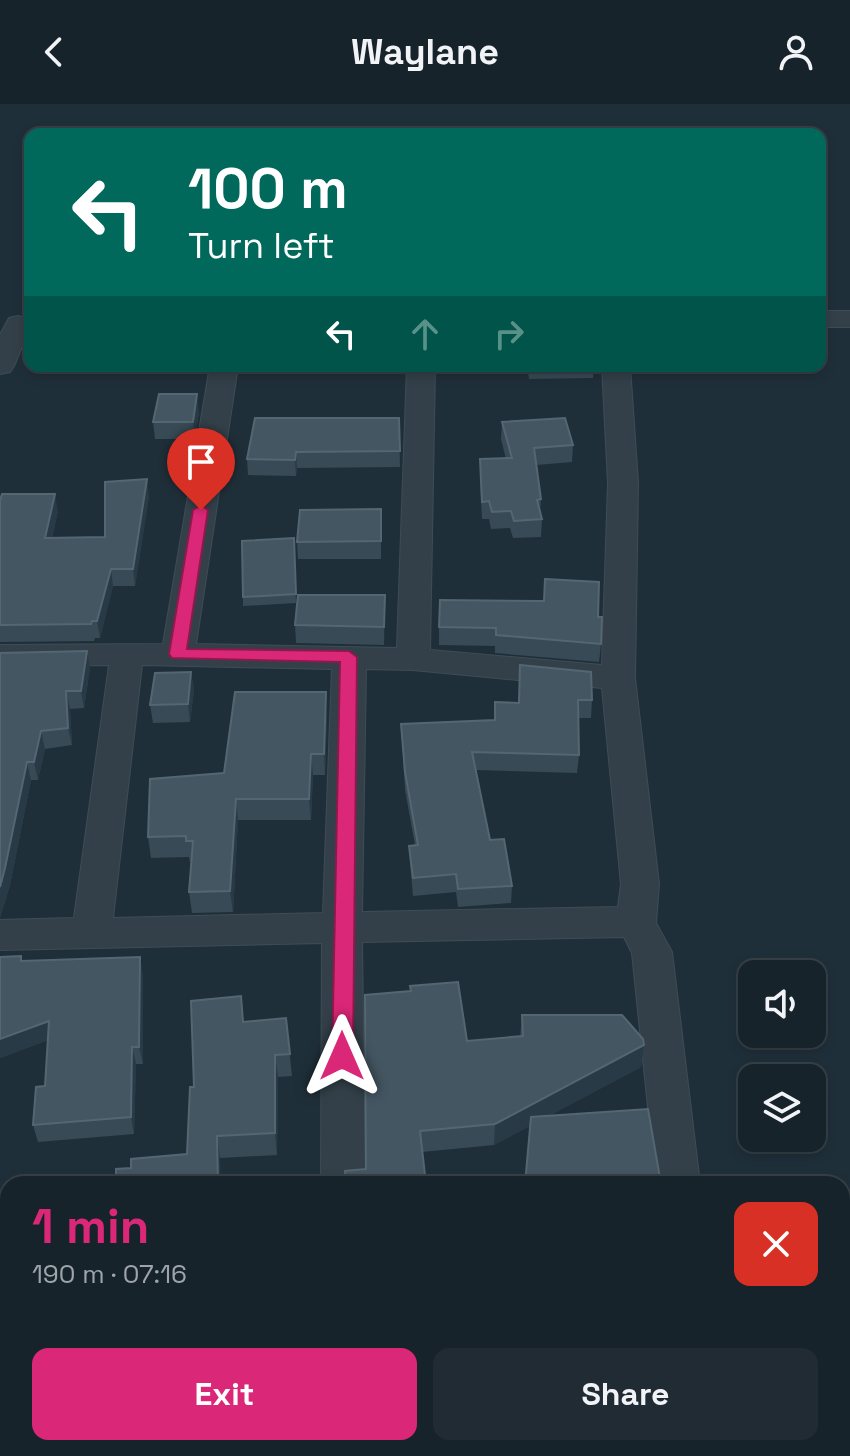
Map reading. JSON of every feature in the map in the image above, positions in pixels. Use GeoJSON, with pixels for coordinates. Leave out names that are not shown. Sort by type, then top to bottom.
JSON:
{"type":"FeatureCollection","features":[{"type":"Feature","properties":{"kind":"street"},"geometry":{"type":"LineString","coordinates":[[826,319],[850,319]]}},
{"type":"Feature","properties":{"kind":"street"},"geometry":{"type":"LineString","coordinates":[[0,366],[16,324]]}},
{"type":"Feature","properties":{"kind":"street"},"geometry":{"type":"LineString","coordinates":[[178,654],[223,372]]}},
{"type":"Feature","properties":{"kind":"street"},"geometry":{"type":"LineString","coordinates":[[413,659],[421,372]]}},
{"type":"Feature","properties":{"kind":"street"},"geometry":{"type":"LineString","coordinates":[[616,372],[623,483],[618,678],[640,884],[636,924],[652,952],[677,1176]]}},
{"type":"Feature","properties":{"kind":"street"},"geometry":{"type":"LineString","coordinates":[[91,935],[127,654]]}},
{"type":"Feature","properties":{"kind":"street"},"geometry":{"type":"LineString","coordinates":[[0,656],[178,654],[413,659],[618,678]]}},
{"type":"Feature","properties":{"kind":"street"},"geometry":{"type":"LineString","coordinates":[[343,1176],[342,929],[349,657]]}},
{"type":"Feature","properties":{"kind":"street"},"geometry":{"type":"LineString","coordinates":[[0,935],[636,924]]}},
{"type":"Feature","properties":{"kind":"building"},"geometry":{"type":"Polygon","coordinates":[[[159,394],[197,394],[193,422],[153,422],[159,394]]]}},
{"type":"Feature","properties":{"kind":"building"},"geometry":{"type":"Polygon","coordinates":[[[255,418],[399,418],[400,451],[296,452],[295,460],[247,459],[255,418]]]}},
{"type":"Feature","properties":{"kind":"building"},"geometry":{"type":"Polygon","coordinates":[[[565,418],[573,445],[534,448],[541,499],[537,500],[542,519],[514,521],[511,511],[492,512],[489,501],[482,502],[480,459],[512,458],[502,422],[565,418]]]}},
{"type":"Feature","properties":{"kind":"building"},"geometry":{"type":"Polygon","coordinates":[[[147,479],[133,569],[111,569],[97,621],[91,624],[0,625],[2,494],[55,494],[45,538],[105,537],[105,482],[147,479]]]}},
{"type":"Feature","properties":{"kind":"building"},"geometry":{"type":"Polygon","coordinates":[[[381,509],[381,541],[297,542],[300,510],[381,509]]]}},
{"type":"Feature","properties":{"kind":"building"},"geometry":{"type":"Polygon","coordinates":[[[294,538],[296,594],[243,597],[242,541],[294,538]]]}},
{"type":"Feature","properties":{"kind":"building"},"geometry":{"type":"Polygon","coordinates":[[[545,579],[599,582],[601,644],[496,635],[496,628],[439,627],[440,600],[544,601],[545,579]]]}},
{"type":"Feature","properties":{"kind":"building"},"geometry":{"type":"Polygon","coordinates":[[[298,595],[385,595],[384,627],[295,625],[298,595]]]}},
{"type":"Feature","properties":{"kind":"building"},"geometry":{"type":"Polygon","coordinates":[[[87,651],[81,691],[66,691],[68,728],[41,731],[34,762],[27,762],[0,887],[0,653],[87,651]]]}},
{"type":"Feature","properties":{"kind":"building"},"geometry":{"type":"Polygon","coordinates":[[[520,665],[591,672],[592,700],[578,700],[579,755],[472,752],[490,840],[504,839],[512,886],[458,889],[456,874],[413,878],[409,846],[418,845],[405,772],[401,724],[495,720],[495,702],[519,703],[520,665]]]}},
{"type":"Feature","properties":{"kind":"building"},"geometry":{"type":"Polygon","coordinates":[[[191,672],[188,704],[150,705],[155,673],[191,672]]]}},
{"type":"Feature","properties":{"kind":"building"},"geometry":{"type":"Polygon","coordinates":[[[235,692],[326,692],[324,754],[311,754],[309,799],[236,799],[230,891],[189,892],[193,841],[186,841],[186,836],[148,837],[150,779],[224,773],[235,692]]]}},
{"type":"Feature","properties":{"kind":"building"},"geometry":{"type":"Polygon","coordinates":[[[21,956],[21,961],[140,957],[139,1047],[132,1047],[131,1117],[33,1125],[36,1087],[45,1086],[49,1021],[0,1039],[0,957],[21,956]]]}},
{"type":"Feature","properties":{"kind":"building"},"geometry":{"type":"Polygon","coordinates":[[[458,982],[467,1041],[523,1036],[522,1015],[622,1015],[643,1039],[644,1045],[495,1124],[420,1131],[425,1176],[345,1176],[345,1171],[366,1169],[365,995],[411,991],[410,986],[458,982]]]}},
{"type":"Feature","properties":{"kind":"building"},"geometry":{"type":"Polygon","coordinates":[[[241,996],[243,1022],[286,1018],[290,1054],[275,1055],[275,1133],[217,1136],[218,1176],[116,1176],[116,1169],[131,1168],[131,1159],[187,1154],[190,1087],[194,1087],[191,1001],[241,996]]]}},
{"type":"Feature","properties":{"kind":"building"},"geometry":{"type":"Polygon","coordinates":[[[648,1109],[660,1176],[526,1176],[531,1117],[648,1109]]]}},
{"type":"Feature","properties":{"kind":"route"},"geometry":{"type":"LineString","coordinates":[[201,510],[178,654],[349,657],[342,1056]]}}]}
